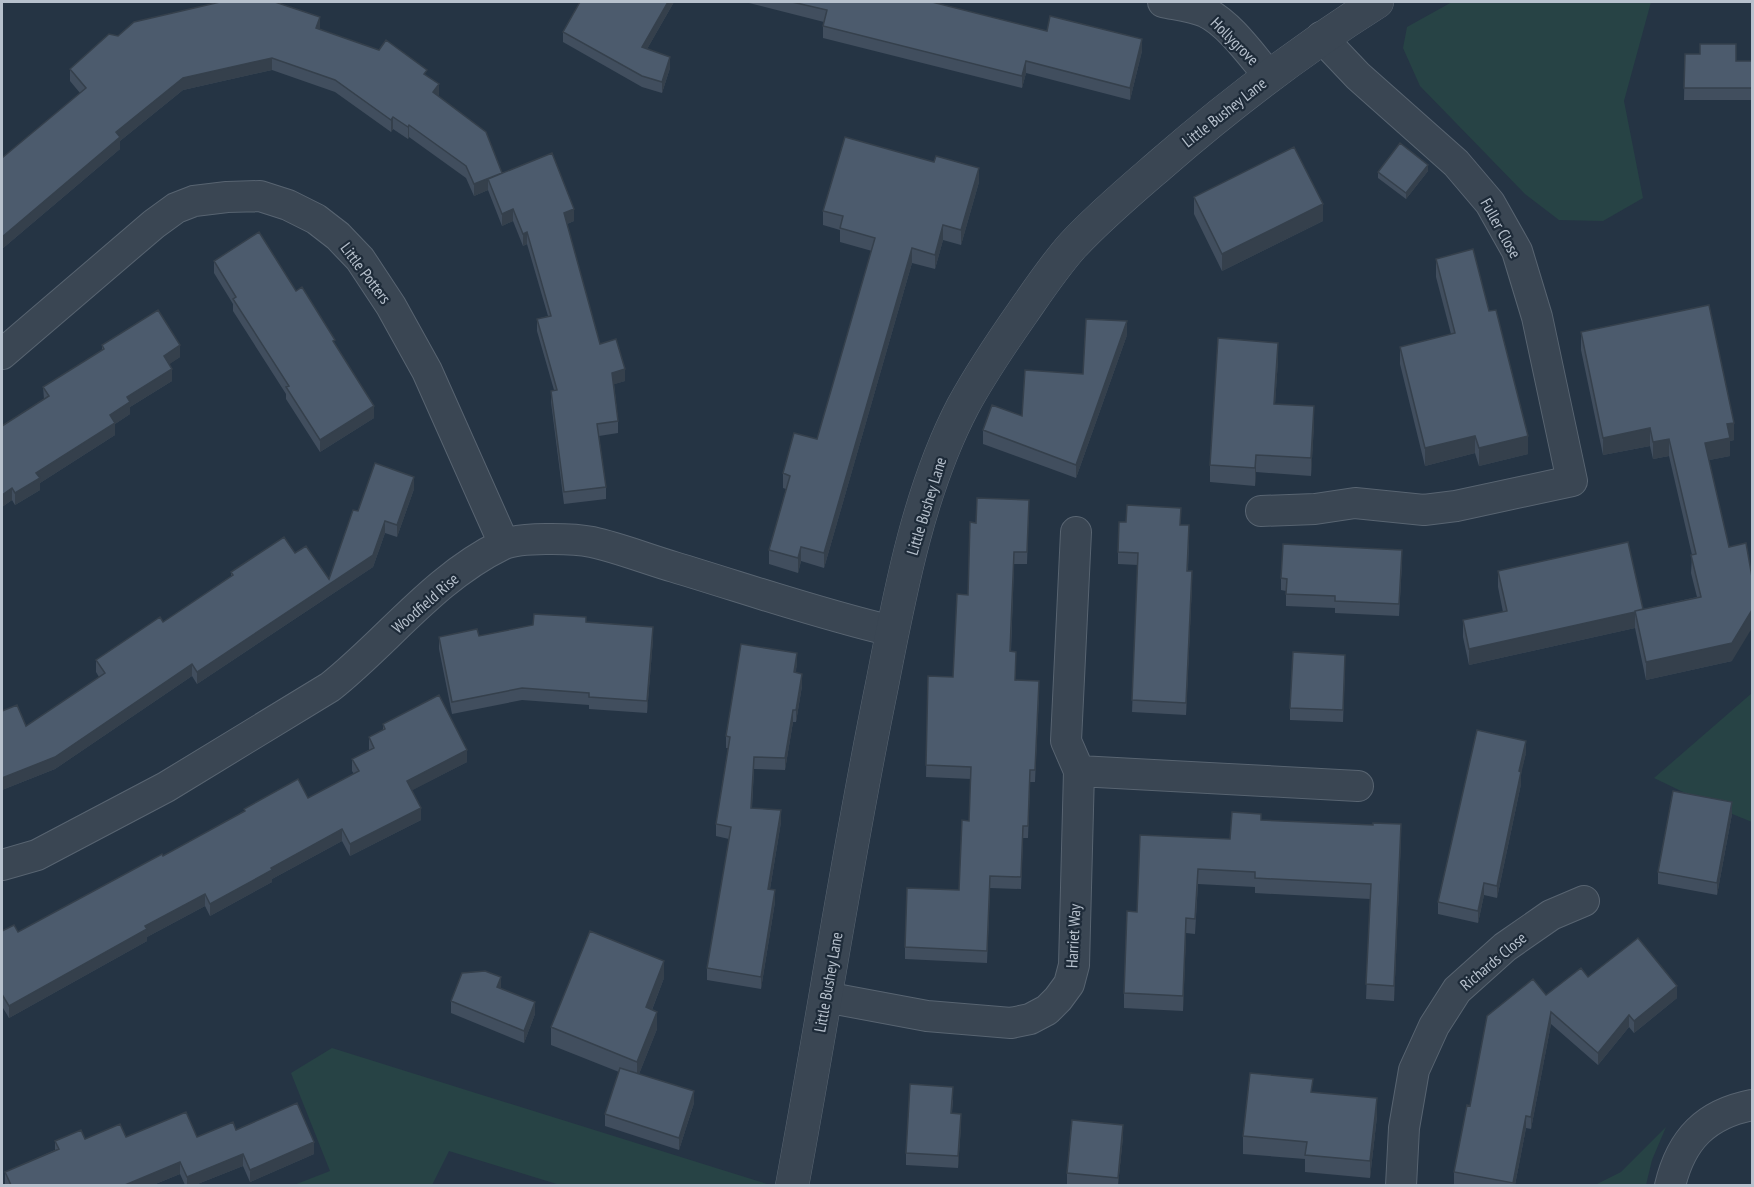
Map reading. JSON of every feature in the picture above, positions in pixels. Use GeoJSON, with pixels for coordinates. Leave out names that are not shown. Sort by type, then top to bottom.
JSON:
{"type":"FeatureCollection","features":[{"type":"Feature","properties":{"kind":"street","name":"Hollygrove"},"geometry":{"type":"LineString","coordinates":[[1163,2],[1205,12],[1218,20],[1269,76]]}},
{"type":"Feature","properties":{"kind":"street","name":"Little Bushey Lane"},"geometry":{"type":"LineString","coordinates":[[798,1184],[825,997],[892,632],[917,529],[936,465],[964,405],[1006,336],[1036,292],[1072,246],[1184,144],[1269,76],[1321,37],[1377,2]]}},
{"type":"Feature","properties":{"kind":"street","name":"Fuller Close"},"geometry":{"type":"LineString","coordinates":[[1261,511],[1315,509],[1355,503],[1424,510],[1456,506],[1572,482],[1537,317],[1517,251],[1490,203],[1456,163],[1358,76],[1321,37]]}},
{"type":"Feature","properties":{"kind":"street","name":"Little Potters"},"geometry":{"type":"LineString","coordinates":[[2,354],[154,224],[176,208],[194,201],[260,196],[288,205],[316,219],[338,236],[360,259],[391,306],[427,371],[504,544]]}},
{"type":"Feature","properties":{"kind":"street","name":"Harriet Way"},"geometry":{"type":"LineString","coordinates":[[825,997],[927,1017],[1011,1023],[1030,1019],[1047,1010],[1069,984],[1074,965],[1079,771],[1066,741],[1076,532]]}},
{"type":"Feature","properties":{"kind":"street","name":"Woodfield Rise"},"geometry":{"type":"LineString","coordinates":[[2,865],[37,855],[166,788],[330,687],[438,588],[470,564],[504,544],[544,539],[591,542],[892,632]]}},
{"type":"Feature","properties":{"kind":"street"},"geometry":{"type":"LineString","coordinates":[[1079,771],[1358,786]]}},
{"type":"Feature","properties":{"kind":"street","name":"Richards Close"},"geometry":{"type":"LineString","coordinates":[[1401,1185],[1404,1128],[1414,1070],[1434,1026],[1457,990],[1505,947],[1551,915],[1584,901]]}},
{"type":"Feature","properties":{"kind":"street"},"geometry":{"type":"LineString","coordinates":[[1670,1185],[1675,1166],[1688,1142],[1707,1122],[1732,1108],[1752,1105]]}},
{"type":"Feature","properties":{"kind":"green space"},"geometry":{"type":"Polygon","coordinates":[[[1452,2],[1651,2],[1624,101],[1643,198],[1603,221],[1559,220],[1525,194],[1420,86],[1403,48],[1407,27],[1452,2]]]}},
{"type":"Feature","properties":{"kind":"green space"},"geometry":{"type":"Polygon","coordinates":[[[1752,693],[1752,822],[1654,778],[1752,693]]]}},
{"type":"Feature","properties":{"kind":"green space"},"geometry":{"type":"Polygon","coordinates":[[[332,1048],[767,1184],[560,1185],[449,1151],[432,1185],[294,1185],[330,1171],[291,1073],[332,1048]]]}},
{"type":"Feature","properties":{"kind":"green space"},"geometry":{"type":"Polygon","coordinates":[[[1666,1127],[1652,1160],[1646,1185],[1595,1185],[1621,1172],[1666,1127]]]}},
{"type":"Feature","properties":{"kind":"building"},"geometry":{"type":"Polygon","coordinates":[[[220,2],[275,2],[320,17],[316,28],[379,50],[386,40],[427,70],[424,74],[439,84],[433,92],[486,132],[502,173],[474,184],[466,166],[409,125],[408,127],[393,117],[391,120],[335,80],[272,58],[183,78],[116,132],[120,137],[2,237],[2,158],[86,88],[70,69],[109,34],[118,36],[134,22],[220,2]]]}},
{"type":"Feature","properties":{"kind":"building"},"geometry":{"type":"Polygon","coordinates":[[[580,2],[668,2],[642,47],[670,57],[662,82],[642,76],[563,32],[580,2]]]}},
{"type":"Feature","properties":{"kind":"building"},"geometry":{"type":"Polygon","coordinates":[[[792,2],[932,2],[1047,31],[1050,16],[1142,39],[1130,88],[1026,61],[1022,76],[823,26],[827,10],[792,2]]]}},
{"type":"Feature","properties":{"kind":"building"},"geometry":{"type":"Polygon","coordinates":[[[1700,44],[1736,44],[1736,61],[1752,61],[1752,88],[1684,88],[1685,54],[1700,54],[1700,44]]]}},
{"type":"Feature","properties":{"kind":"building"},"geometry":{"type":"Polygon","coordinates":[[[845,137],[934,162],[936,156],[979,168],[961,230],[943,225],[935,255],[912,248],[824,553],[801,547],[798,558],[769,550],[790,476],[783,473],[794,433],[817,439],[875,238],[840,228],[843,216],[823,211],[845,137]]]}},
{"type":"Feature","properties":{"kind":"building"},"geometry":{"type":"Polygon","coordinates":[[[1400,143],[1428,165],[1406,193],[1378,172],[1400,143]]]}},
{"type":"Feature","properties":{"kind":"building"},"geometry":{"type":"Polygon","coordinates":[[[1294,147],[1323,204],[1222,254],[1194,197],[1294,147]]]}},
{"type":"Feature","properties":{"kind":"building"},"geometry":{"type":"Polygon","coordinates":[[[552,153],[574,209],[564,213],[600,344],[616,339],[625,369],[612,373],[618,421],[597,424],[606,487],[564,492],[551,391],[557,390],[537,319],[551,316],[527,232],[523,234],[513,209],[502,214],[488,179],[552,153]]]}},
{"type":"Feature","properties":{"kind":"building"},"geometry":{"type":"Polygon","coordinates":[[[259,232],[296,291],[302,287],[374,406],[320,440],[286,387],[289,386],[233,299],[236,297],[214,261],[259,232]]]}},
{"type":"Feature","properties":{"kind":"building"},"geometry":{"type":"Polygon","coordinates":[[[1473,249],[1489,311],[1496,310],[1528,436],[1479,448],[1475,436],[1425,448],[1400,347],[1455,333],[1436,259],[1473,249]]]}},
{"type":"Feature","properties":{"kind":"building"},"geometry":{"type":"Polygon","coordinates":[[[1709,305],[1734,423],[1727,424],[1730,438],[1705,443],[1729,547],[1746,543],[1752,577],[1752,610],[1732,643],[1646,662],[1635,611],[1701,597],[1691,555],[1696,554],[1669,439],[1653,442],[1650,428],[1603,438],[1581,332],[1709,305]]]}},
{"type":"Feature","properties":{"kind":"building"},"geometry":{"type":"Polygon","coordinates":[[[158,310],[180,345],[164,356],[172,369],[127,397],[130,402],[110,415],[115,423],[36,473],[40,478],[15,493],[12,488],[2,495],[2,426],[49,396],[43,387],[104,349],[102,345],[158,310]]]}},
{"type":"Feature","properties":{"kind":"building"},"geometry":{"type":"Polygon","coordinates":[[[1086,319],[1127,321],[1076,465],[983,430],[992,405],[1022,416],[1025,370],[1083,374],[1086,319]]]}},
{"type":"Feature","properties":{"kind":"building"},"geometry":{"type":"Polygon","coordinates":[[[1218,338],[1278,343],[1274,404],[1314,406],[1311,458],[1256,455],[1255,468],[1210,465],[1218,338]]]}},
{"type":"Feature","properties":{"kind":"building"},"geometry":{"type":"Polygon","coordinates":[[[375,463],[414,477],[397,525],[385,521],[373,555],[197,672],[192,664],[55,757],[2,778],[2,711],[17,705],[26,726],[105,673],[96,660],[160,617],[163,622],[233,575],[231,572],[284,537],[295,553],[306,546],[329,579],[353,510],[358,511],[375,463]]]}},
{"type":"Feature","properties":{"kind":"building"},"geometry":{"type":"Polygon","coordinates":[[[977,498],[1029,500],[1027,552],[1014,552],[1010,651],[1016,652],[1015,680],[1039,681],[1035,770],[1030,770],[1028,826],[1023,826],[1021,877],[990,876],[987,951],[905,947],[907,888],[959,890],[962,820],[969,821],[971,767],[926,765],[928,676],[953,677],[957,594],[968,595],[970,522],[976,523],[977,498]]]}},
{"type":"Feature","properties":{"kind":"building"},"geometry":{"type":"Polygon","coordinates":[[[1127,505],[1181,508],[1180,525],[1189,525],[1187,571],[1192,571],[1186,703],[1132,700],[1138,553],[1118,552],[1119,522],[1126,522],[1127,505]]]}},
{"type":"Feature","properties":{"kind":"building"},"geometry":{"type":"Polygon","coordinates":[[[1628,542],[1643,609],[1469,649],[1463,620],[1507,611],[1498,571],[1628,542]]]}},
{"type":"Feature","properties":{"kind":"building"},"geometry":{"type":"Polygon","coordinates":[[[1283,544],[1402,550],[1399,604],[1335,601],[1335,596],[1286,594],[1287,579],[1281,578],[1283,544]]]}},
{"type":"Feature","properties":{"kind":"building"},"geometry":{"type":"Polygon","coordinates":[[[534,614],[586,617],[586,622],[653,627],[647,701],[589,697],[589,693],[522,688],[452,702],[439,637],[477,629],[479,636],[533,625],[534,614]]]}},
{"type":"Feature","properties":{"kind":"building"},"geometry":{"type":"Polygon","coordinates":[[[741,644],[797,653],[794,672],[802,674],[785,758],[754,757],[751,808],[781,810],[768,889],[775,890],[761,977],[707,968],[731,827],[716,824],[730,737],[726,736],[741,644]]]}},
{"type":"Feature","properties":{"kind":"building"},"geometry":{"type":"Polygon","coordinates":[[[1293,652],[1345,655],[1343,710],[1290,708],[1293,652]]]}},
{"type":"Feature","properties":{"kind":"building"},"geometry":{"type":"Polygon","coordinates":[[[439,695],[467,750],[407,781],[421,808],[350,844],[342,829],[210,904],[205,894],[145,926],[147,929],[9,1006],[2,997],[2,931],[14,925],[18,932],[162,854],[163,856],[298,779],[308,798],[359,771],[352,759],[374,748],[369,737],[385,729],[383,724],[439,695]]]}},
{"type":"Feature","properties":{"kind":"building"},"geometry":{"type":"Polygon","coordinates":[[[1477,730],[1526,741],[1497,886],[1484,883],[1478,911],[1438,902],[1477,730]]]}},
{"type":"Feature","properties":{"kind":"building"},"geometry":{"type":"Polygon","coordinates":[[[1673,791],[1732,802],[1717,883],[1658,872],[1673,791]]]}},
{"type":"Feature","properties":{"kind":"building"},"geometry":{"type":"Polygon","coordinates":[[[1232,812],[1261,814],[1261,820],[1401,824],[1394,986],[1366,984],[1371,884],[1255,878],[1255,872],[1198,869],[1195,919],[1186,918],[1183,996],[1124,993],[1127,911],[1137,912],[1140,835],[1230,839],[1232,812]]]}},
{"type":"Feature","properties":{"kind":"building"},"geometry":{"type":"Polygon","coordinates":[[[590,931],[664,961],[646,1007],[657,1012],[637,1062],[551,1027],[590,931]]]}},
{"type":"Feature","properties":{"kind":"building"},"geometry":{"type":"Polygon","coordinates":[[[1638,938],[1677,986],[1634,1021],[1629,1015],[1598,1053],[1551,1012],[1531,1117],[1526,1116],[1513,1183],[1454,1172],[1467,1105],[1470,1106],[1487,1016],[1533,979],[1546,995],[1581,968],[1588,977],[1638,938]]]}},
{"type":"Feature","properties":{"kind":"building"},"geometry":{"type":"Polygon","coordinates":[[[485,971],[501,977],[497,987],[535,1002],[524,1031],[451,1001],[462,973],[485,971]]]}},
{"type":"Feature","properties":{"kind":"building"},"geometry":{"type":"Polygon","coordinates":[[[620,1068],[694,1091],[679,1138],[605,1114],[620,1068]]]}},
{"type":"Feature","properties":{"kind":"building"},"geometry":{"type":"Polygon","coordinates":[[[1250,1073],[1313,1079],[1311,1092],[1377,1098],[1370,1161],[1305,1155],[1307,1142],[1243,1136],[1250,1073]]]}},
{"type":"Feature","properties":{"kind":"building"},"geometry":{"type":"Polygon","coordinates":[[[910,1084],[953,1087],[951,1113],[961,1114],[958,1156],[906,1153],[910,1084]]]}},
{"type":"Feature","properties":{"kind":"building"},"geometry":{"type":"Polygon","coordinates":[[[297,1103],[314,1142],[250,1170],[243,1154],[187,1177],[180,1162],[125,1185],[11,1185],[5,1172],[59,1149],[55,1141],[81,1130],[85,1139],[120,1124],[126,1137],[186,1112],[197,1137],[233,1122],[236,1130],[297,1103]]]}},
{"type":"Feature","properties":{"kind":"building"},"geometry":{"type":"Polygon","coordinates":[[[1072,1120],[1123,1125],[1118,1178],[1067,1173],[1072,1120]]]}}]}
